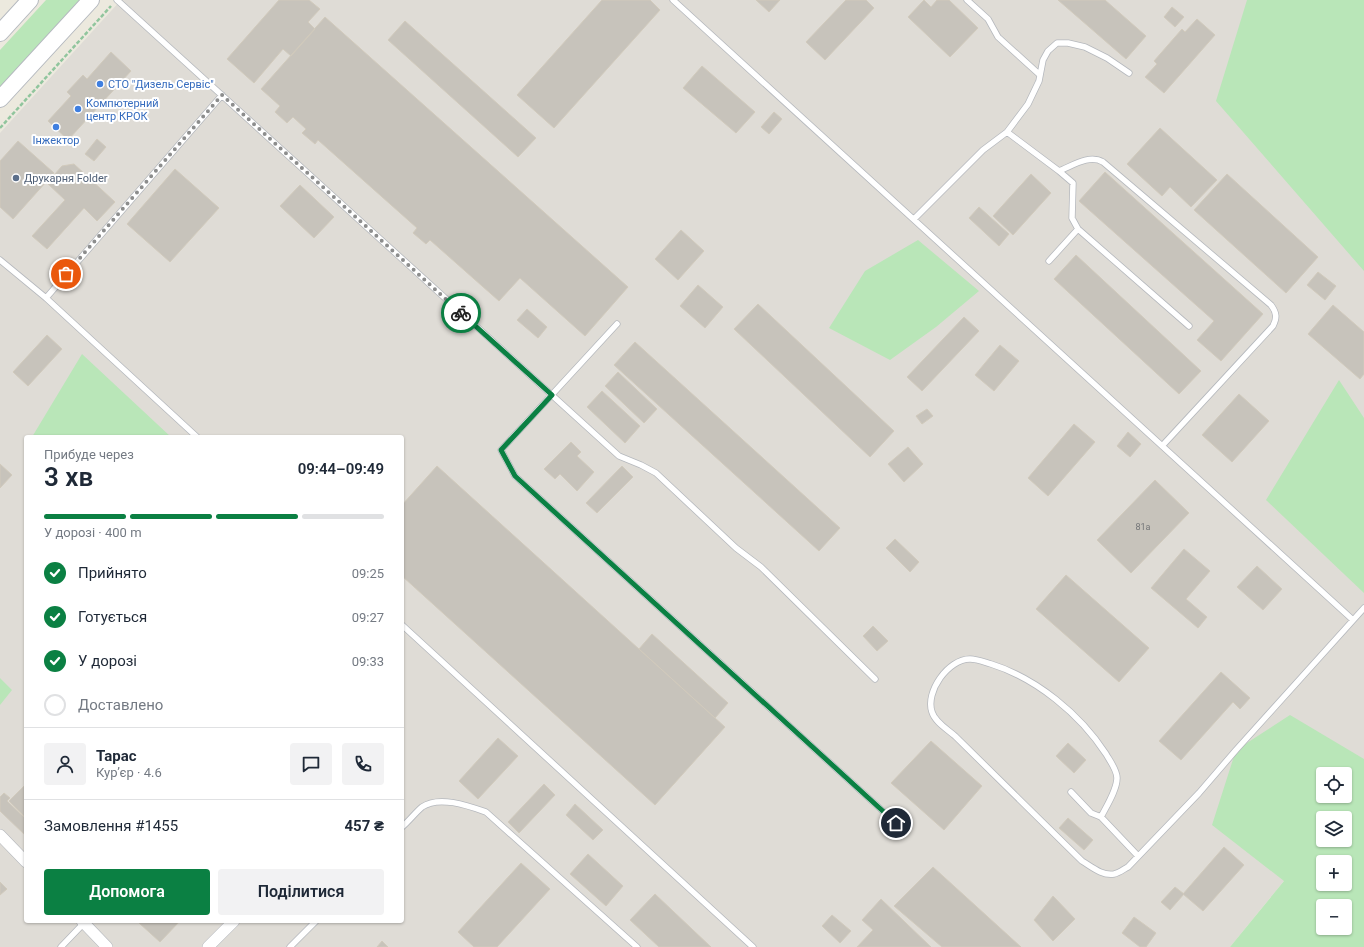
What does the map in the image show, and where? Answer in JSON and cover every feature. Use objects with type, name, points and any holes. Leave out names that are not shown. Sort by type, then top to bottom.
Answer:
[{"type":"street","points":[[0,33],[30,0]]},
{"type":"street","points":[[0,99],[91,0]]},
{"type":"street","points":[[0,835],[24,860]]},
{"type":"street","points":[[85,923],[107,947]]},
{"type":"street","points":[[208,947],[232,923]]},
{"type":"lane","points":[[117,0],[619,456],[641,465],[656,474],[736,548],[761,567],[875,679]]},
{"type":"lane","points":[[673,0],[1353,620]]},
{"type":"lane","points":[[967,0],[988,19],[998,37],[1040,75]]},
{"type":"lane","points":[[914,219],[983,150],[1007,132],[1028,104],[1039,82],[1043,60],[1048,51],[1057,43],[1068,43],[1085,47],[1107,58],[1129,73]]},
{"type":"lane","points":[[46,298],[222,95]]},
{"type":"lane","points":[[1007,132],[1073,183],[1072,218],[1078,229],[1189,326]]},
{"type":"lane","points":[[1059,171],[1088,160],[1098,160],[1103,162],[1272,305],[1276,311],[1276,319],[1273,326],[1162,446]]},
{"type":"lane","points":[[1049,261],[1078,229]]},
{"type":"lane","points":[[0,260],[46,298],[195,435]]},
{"type":"lane","points":[[616,324],[501,450],[515,476],[896,823]]},
{"type":"lane","points":[[1101,817],[1114,789],[1117,778],[1113,765],[1100,745],[1081,723],[1053,697],[1032,682],[1005,669],[978,660],[969,659],[955,663],[943,673],[936,686],[931,701],[932,712],[937,721],[955,736],[1082,861],[1096,871],[1106,874],[1115,874],[1128,867],[1200,793],[1236,750],[1364,608]]},
{"type":"lane","points":[[404,627],[753,947]]},
{"type":"lane","points":[[1071,792],[1091,813],[1101,817],[1138,856]]},
{"type":"lane","points":[[404,825],[423,806],[434,802],[453,802],[486,812],[637,947]]},
{"type":"lane","points":[[61,947],[83,923]]},
{"type":"lane","points":[[290,947],[314,923]]},
{"type":"path","points":[[0,128],[111,6]]},
{"type":"shaded area","points":[[121,0],[1364,0],[1364,842],[1352,827],[1352,811],[1316,811],[1316,842],[1230,947],[0,947],[0,133]]},
{"type":"green space","points":[[46,0],[83,0],[0,90],[0,50]]},
{"type":"green space","points":[[1247,0],[1364,0],[1364,271],[1216,101]]},
{"type":"green space","points":[[918,240],[979,291],[936,327],[890,360],[829,328],[865,271]]},
{"type":"green space","points":[[82,354],[169,435],[33,435]]},
{"type":"green space","points":[[1339,380],[1364,418],[1364,593],[1266,500]]},
{"type":"green space","points":[[0,678],[12,690],[0,705]]},
{"type":"green space","points":[[1290,715],[1364,759],[1364,947],[1230,947],[1284,881],[1212,825],[1236,750]]},
{"type":"building","points":[[279,0],[309,0],[320,9],[308,22],[315,29],[291,56],[283,49],[254,83],[227,59]]},
{"type":"building","points":[[602,0],[650,0],[660,10],[554,128],[517,95]]},
{"type":"building","points":[[756,0],[780,0],[769,12]]},
{"type":"building","points":[[846,0],[866,0],[874,8],[825,60],[806,42]]},
{"type":"building","points":[[924,0],[931,7],[937,0],[949,0],[978,28],[950,57],[908,17]]},
{"type":"building","points":[[1058,0],[1105,0],[1146,36],[1126,59]]},
{"type":"building","points":[[1172,7],[1184,17],[1175,27],[1164,17]]},
{"type":"building","points":[[325,17],[628,287],[585,336],[520,278],[499,301],[430,240],[426,244],[413,233],[417,228],[318,140],[315,144],[302,133],[306,129],[293,117],[287,123],[275,112],[280,106],[261,89]]},
{"type":"building","points":[[1197,19],[1215,35],[1164,93],[1145,77],[1157,64],[1154,61],[1182,29],[1185,32]]},
{"type":"building","points":[[405,21],[536,138],[518,157],[388,40]]},
{"type":"building","points":[[111,52],[131,71],[68,140],[48,121],[71,96],[67,92],[83,75],[87,79]]},
{"type":"building","points":[[702,66],[755,112],[736,133],[683,88]]},
{"type":"building","points":[[774,112],[782,119],[769,134],[761,127]]},
{"type":"building","points":[[1160,128],[1217,180],[1191,207],[1170,187],[1162,196],[1127,164]]},
{"type":"building","points":[[97,139],[106,147],[94,161],[85,154]]},
{"type":"building","points":[[18,141],[54,173],[13,219],[0,207],[0,161]]},
{"type":"building","points":[[74,164],[115,202],[97,221],[84,208],[47,249],[32,236],[65,200],[47,183],[62,166]]},
{"type":"building","points":[[175,169],[219,208],[170,262],[127,224]]},
{"type":"building","points":[[1105,172],[1263,314],[1221,361],[1197,340],[1214,321],[1079,201]]},
{"type":"building","points":[[1031,174],[1051,193],[1013,235],[993,216]]},
{"type":"building","points":[[1227,174],[1318,257],[1286,293],[1194,210]]},
{"type":"building","points":[[300,185],[334,217],[314,238],[280,206]]},
{"type":"building","points":[[979,207],[1009,234],[999,246],[969,218]]},
{"type":"building","points":[[681,230],[704,251],[678,280],[655,259]]},
{"type":"building","points":[[1076,255],[1201,371],[1179,394],[1054,279]]},
{"type":"building","points":[[1318,272],[1336,286],[1325,300],[1307,285]]},
{"type":"building","points":[[698,285],[723,307],[705,328],[680,306]]},
{"type":"building","points":[[758,304],[894,431],[870,457],[734,329]]},
{"type":"building","points":[[1333,305],[1364,332],[1364,374],[1360,379],[1308,334]]},
{"type":"building","points":[[527,309],[547,327],[538,338],[517,320]]},
{"type":"building","points":[[964,317],[979,331],[922,391],[907,377]]},
{"type":"building","points":[[47,335],[62,349],[28,386],[13,372]]},
{"type":"building","points":[[635,342],[840,528],[819,551],[614,365]]},
{"type":"building","points":[[1000,345],[1019,361],[994,391],[975,375]]},
{"type":"building","points":[[618,372],[657,409],[644,423],[605,386]]},
{"type":"building","points":[[602,391],[640,426],[625,443],[587,407]]},
{"type":"building","points":[[1239,394],[1269,421],[1232,462],[1202,435]]},
{"type":"building","points":[[927,409],[933,416],[922,424],[916,416]]},
{"type":"building","points":[[1074,424],[1095,442],[1048,496],[1028,478]]},
{"type":"building","points":[[1128,432],[1141,444],[1130,457],[1117,446]]},
{"type":"building","points":[[571,442],[581,452],[577,456],[594,472],[577,491],[560,474],[555,479],[544,469]]},
{"type":"building","points":[[908,447],[923,464],[904,482],[888,464]]},
{"type":"building","points":[[0,464],[12,475],[0,488]]},
{"type":"building","points":[[437,466],[725,727],[655,805],[404,578],[404,503]]},
{"type":"building","points":[[622,466],[633,477],[597,513],[586,503]]},
{"type":"building","points":[[1155,480],[1189,513],[1131,573],[1097,540]]},
{"type":"building","points":[[895,539],[919,562],[910,572],[886,548]]},
{"type":"building","points":[[1184,549],[1210,571],[1186,599],[1207,617],[1198,628],[1151,588]]},
{"type":"building","points":[[1257,566],[1282,589],[1263,610],[1237,587]]},
{"type":"building","points":[[1066,575],[1149,648],[1119,682],[1036,609]]},
{"type":"building","points":[[873,626],[888,641],[877,651],[863,636]]},
{"type":"building","points":[[652,634],[728,703],[715,718],[639,649]]},
{"type":"building","points":[[1221,672],[1250,698],[1240,709],[1233,702],[1181,760],[1159,741]]},
{"type":"building","points":[[498,738],[518,756],[478,799],[459,781]]},
{"type":"building","points":[[931,741],[982,786],[944,830],[891,783]]},
{"type":"building","points":[[1068,743],[1086,760],[1074,773],[1056,756]]},
{"type":"building","points":[[544,784],[555,795],[519,833],[508,822]]},
{"type":"building","points":[[24,786],[24,816],[9,801]]},
{"type":"building","points":[[4,793],[10,798],[7,801],[24,817],[24,834],[0,811],[0,797]]},
{"type":"building","points":[[575,804],[603,830],[593,840],[566,815]]},
{"type":"building","points":[[1068,818],[1093,840],[1084,850],[1059,828]]},
{"type":"building","points":[[1224,847],[1244,865],[1203,911],[1183,894]]},
{"type":"building","points":[[588,854],[623,886],[606,906],[570,874]]},
{"type":"building","points":[[521,863],[550,889],[497,947],[474,947],[458,932]]},
{"type":"building","points":[[933,867],[1021,947],[942,947],[894,906]]},
{"type":"building","points":[[0,882],[7,889],[0,895]]},
{"type":"building","points":[[1175,887],[1184,894],[1170,910],[1161,902]]},
{"type":"building","points":[[655,894],[711,947],[659,947],[630,920]]},
{"type":"building","points":[[1053,896],[1075,919],[1053,941],[1034,920]]},
{"type":"building","points":[[881,899],[931,947],[857,947],[873,930],[862,920]]},
{"type":"building","points":[[832,915],[851,931],[840,943],[822,926]]},
{"type":"building","points":[[1134,917],[1156,933],[1146,947],[1140,947],[1122,933]]},
{"type":"building","points":[[139,923],[178,923],[160,942]]},
{"type":"building","points":[[382,941],[388,947],[377,947]]},
{"type":"way so far","points":[[66,274],[222,95],[461,313]]},
{"type":"place","name":"СТО \"Дизель Сервіс\"","points":[[100,84]]},
{"type":"place","name":"Компютерний центр КРОК","points":[[78,109]]},
{"type":"place","name":"Інжектор","points":[[56,127]]},
{"type":"place","name":"Друкарня Folder","points":[[16,178]]},
{"type":"route","points":[[461,313],[552,395],[501,450],[515,476],[896,823]]}]
